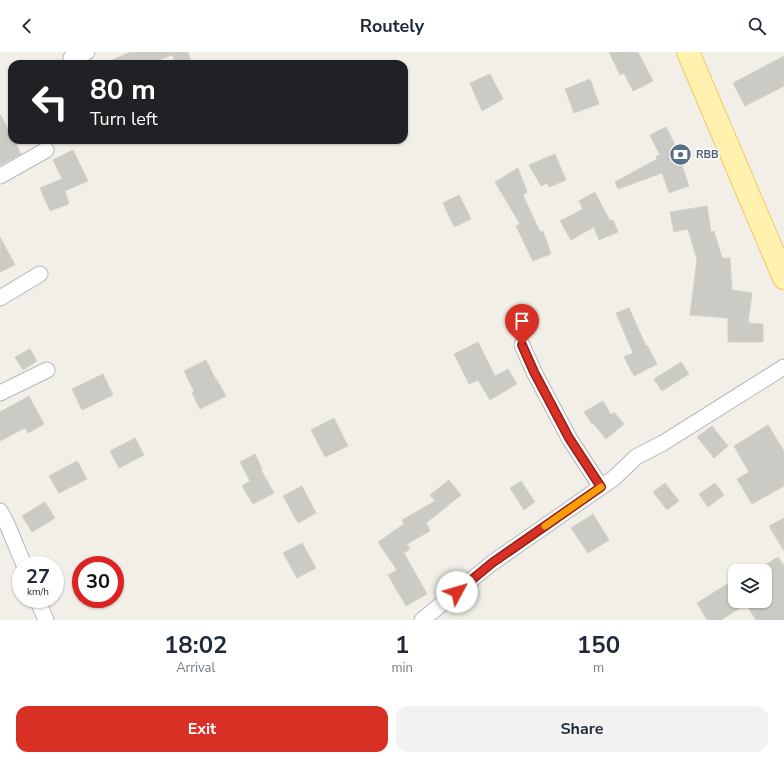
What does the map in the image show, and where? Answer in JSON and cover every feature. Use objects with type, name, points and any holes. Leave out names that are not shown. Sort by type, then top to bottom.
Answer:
[{"type":"main road","points":[[688,52],[784,278]]},
{"type":"street","points":[[71,58],[87,52]]},
{"type":"street","points":[[0,176],[46,150]]},
{"type":"street","points":[[0,298],[40,274]]},
{"type":"street","points":[[522,345],[534,372],[569,438],[601,487]]},
{"type":"street","points":[[422,620],[492,563],[614,478],[636,457],[663,443],[784,367]]},
{"type":"street","points":[[0,393],[47,370]]},
{"type":"street","points":[[0,510],[8,524],[20,556]]},
{"type":"street","points":[[41,608],[46,620]]},
{"type":"building","points":[[131,52],[188,52],[191,60],[174,60],[172,55],[159,60],[112,60]]},
{"type":"building","points":[[609,52],[638,52],[653,81],[633,91],[624,73],[620,75]]},
{"type":"building","points":[[784,56],[784,86],[745,106],[733,83]]},
{"type":"building","points":[[490,74],[503,99],[482,111],[470,83]]},
{"type":"building","points":[[590,79],[599,104],[574,113],[565,89]]},
{"type":"building","points":[[0,114],[8,129],[8,144],[16,144],[21,154],[0,165]]},
{"type":"building","points":[[666,127],[677,149],[679,148],[685,165],[682,166],[689,186],[669,193],[662,173],[618,189],[615,182],[657,159],[656,156],[660,155],[650,135]]},
{"type":"building","points":[[73,150],[88,181],[65,191],[69,204],[50,211],[40,188],[62,179],[53,160]]},
{"type":"building","points":[[555,154],[566,180],[549,187],[547,183],[541,186],[529,165]]},
{"type":"building","points":[[518,168],[527,192],[523,195],[540,232],[543,231],[551,254],[533,261],[516,226],[520,224],[495,182]]},
{"type":"building","points":[[595,192],[610,221],[613,220],[618,232],[599,240],[594,227],[571,240],[560,221],[583,209],[579,201]]},
{"type":"building","points":[[459,195],[471,219],[454,227],[443,203]]},
{"type":"building","points":[[707,206],[711,232],[714,231],[722,258],[730,258],[732,290],[752,293],[748,323],[763,324],[763,342],[728,342],[728,318],[690,315],[697,260],[688,229],[674,232],[670,212]]},
{"type":"building","points":[[0,237],[15,265],[0,272]]},
{"type":"building","points":[[629,308],[646,346],[647,345],[657,364],[634,376],[624,357],[633,353],[616,313]]},
{"type":"building","points":[[478,342],[495,376],[508,369],[517,384],[490,400],[478,380],[469,384],[454,354]]},
{"type":"building","points":[[30,349],[37,361],[23,370],[15,357]]},
{"type":"building","points":[[206,360],[226,396],[200,409],[192,393],[194,391],[184,371]]},
{"type":"building","points":[[681,362],[689,374],[662,391],[654,379]]},
{"type":"building","points":[[103,374],[113,395],[82,410],[72,389]]},
{"type":"building","points":[[29,396],[44,424],[28,433],[25,428],[0,441],[0,412]]},
{"type":"building","points":[[603,401],[611,415],[614,412],[624,424],[606,439],[593,423],[592,424],[584,412]]},
{"type":"building","points":[[334,418],[348,446],[325,457],[311,430]]},
{"type":"building","points":[[768,425],[784,451],[784,486],[752,504],[737,479],[749,472],[734,446]]},
{"type":"building","points":[[712,426],[728,446],[714,458],[697,437]]},
{"type":"building","points":[[135,438],[144,455],[119,468],[110,451]]},
{"type":"building","points":[[255,454],[262,469],[261,470],[274,493],[253,504],[242,486],[250,481],[240,462]]},
{"type":"building","points":[[77,461],[87,479],[59,493],[49,476]]},
{"type":"building","points":[[449,480],[461,495],[426,523],[430,531],[407,544],[410,549],[404,553],[427,594],[406,606],[388,575],[397,570],[378,542],[404,524],[402,520],[435,501],[430,495]]},
{"type":"building","points":[[521,481],[535,502],[524,510],[510,488]]},
{"type":"building","points":[[665,483],[679,501],[667,510],[653,492]]},
{"type":"building","points":[[715,483],[724,495],[708,507],[699,494]]},
{"type":"building","points":[[302,486],[316,513],[298,523],[283,496]]},
{"type":"building","points":[[45,502],[55,518],[32,532],[22,516]]},
{"type":"building","points":[[593,514],[609,540],[588,553],[571,528]]},
{"type":"building","points":[[784,518],[784,551],[769,526]]},
{"type":"building","points":[[302,543],[316,568],[297,578],[283,553]]},
{"type":"building","points":[[778,557],[784,566],[784,620],[756,620],[748,608],[772,608],[772,564],[767,564]]},
{"type":"building","points":[[728,583],[728,608],[740,608],[721,620],[707,620],[697,603]]},
{"type":"slow traffic","points":[[545,526],[601,487]]},
{"type":"place","name":"RBB","points":[[681,154]]},
{"type":"route","points":[[457,592],[492,563],[601,487],[569,438],[534,372],[522,345]]}]
